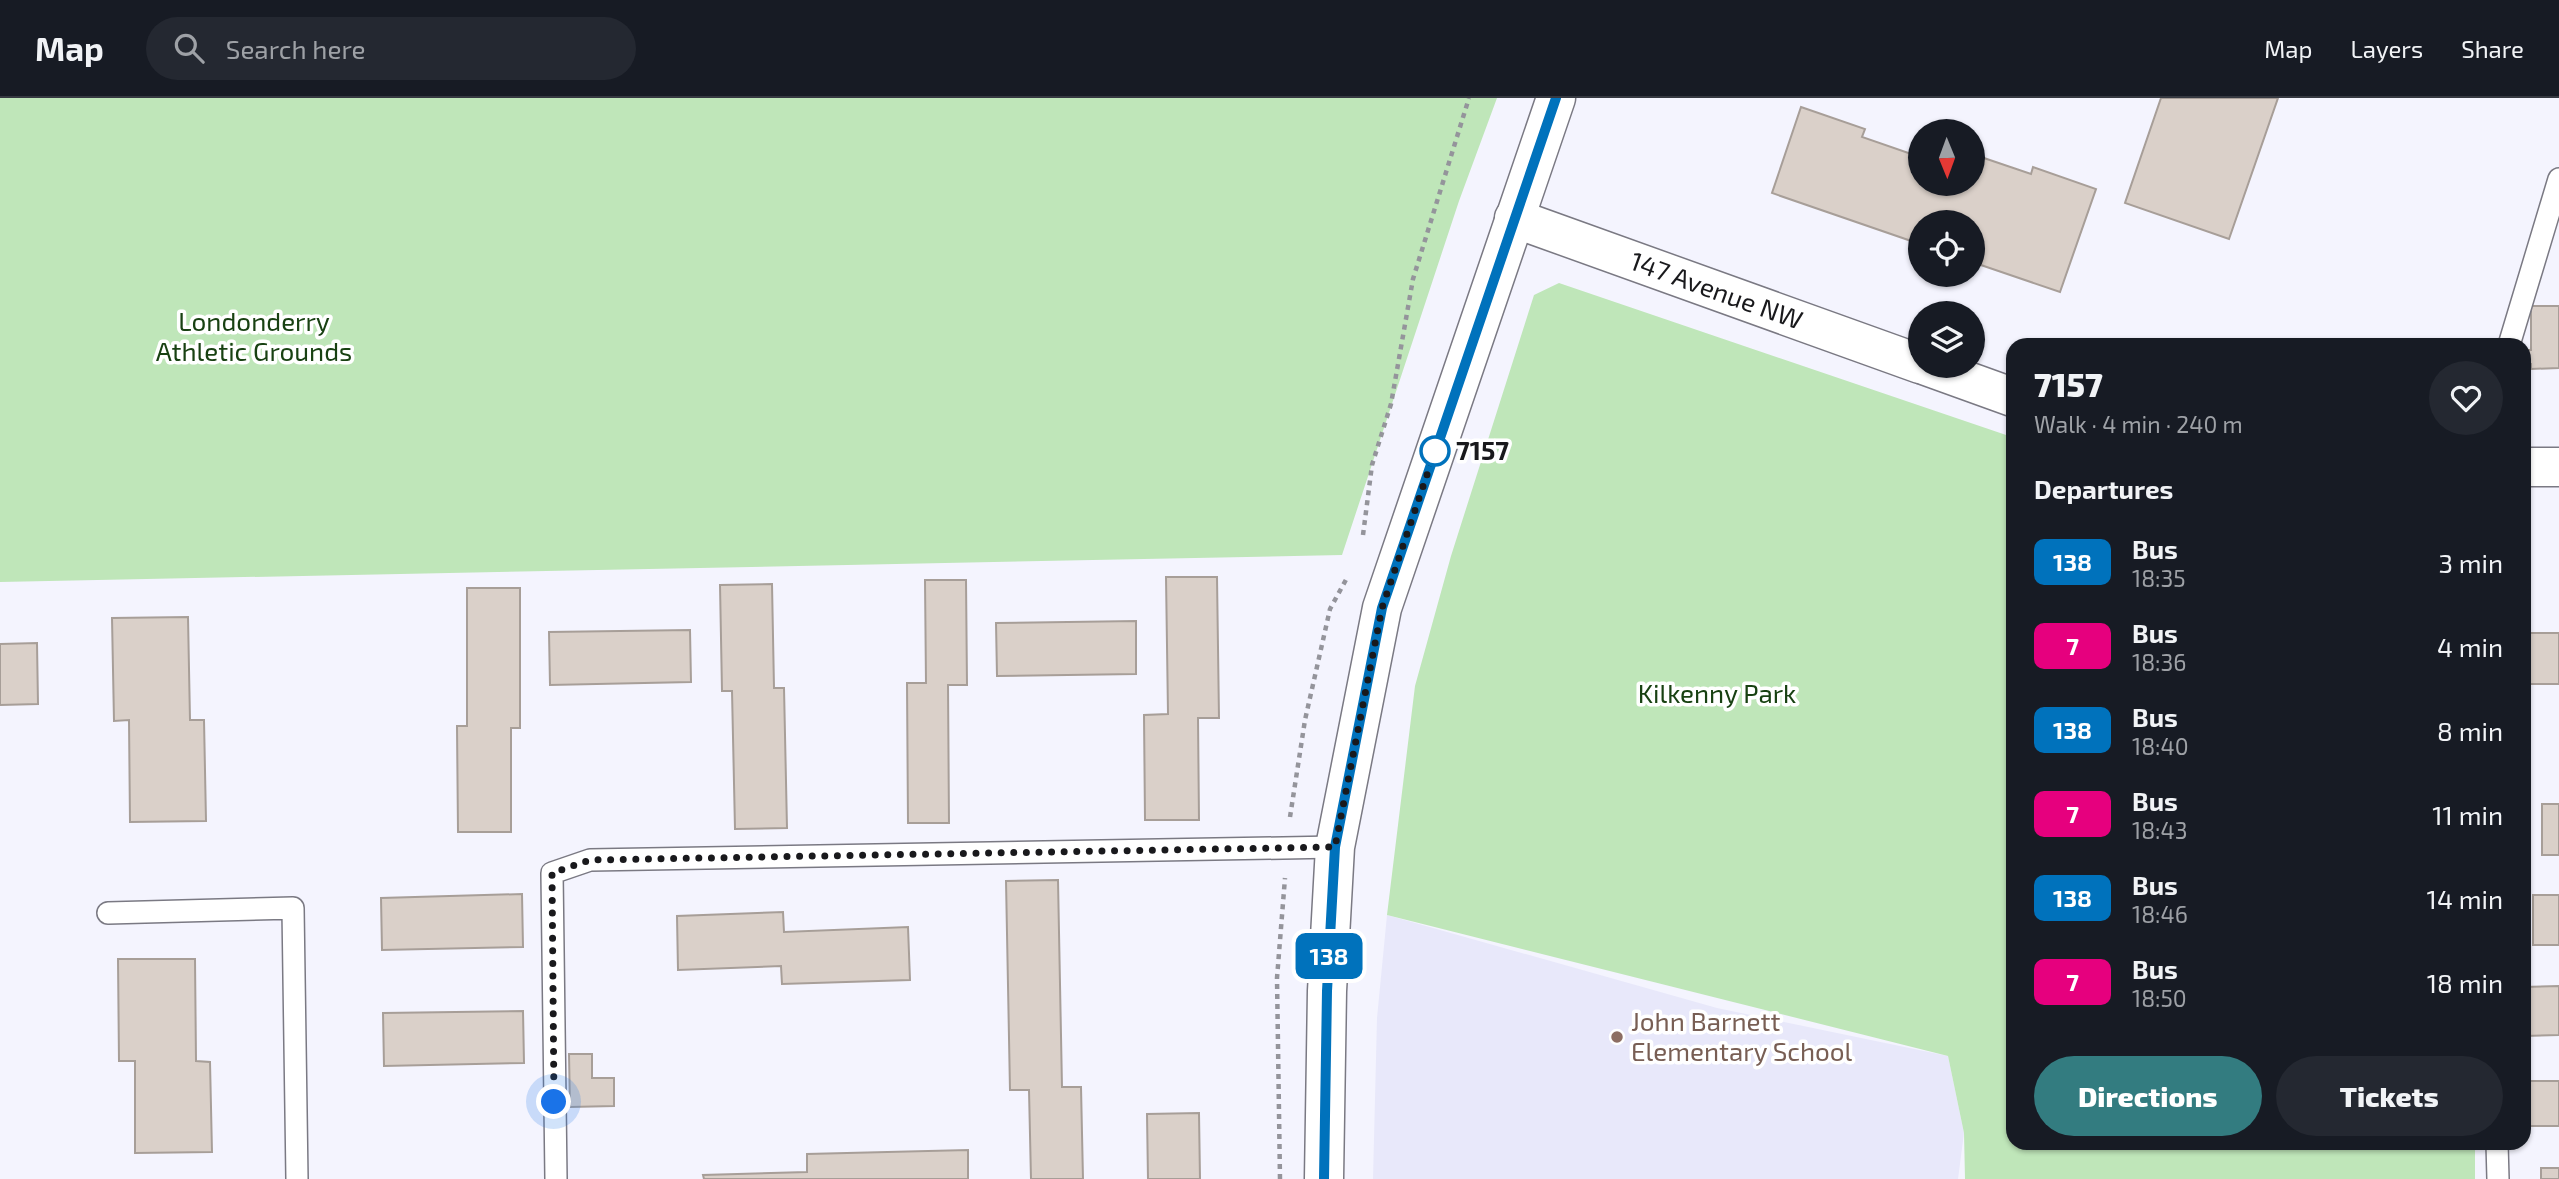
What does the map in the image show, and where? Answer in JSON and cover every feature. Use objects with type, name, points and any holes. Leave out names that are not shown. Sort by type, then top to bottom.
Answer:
[{"type":"street","points":[[1324,1179],[1327,991],[1335,847],[1382,608],[1556,98]]},
{"type":"street","name":"147 Avenue NW","points":[[1514,218],[1908,360]]},
{"type":"street","points":[[1959,378],[2006,395]]},
{"type":"street","points":[[2531,467],[2559,467]]},
{"type":"lane","points":[[2511,338],[2559,179]]},
{"type":"lane","points":[[556,1179],[552,873],[590,860],[1335,847]]},
{"type":"lane","points":[[108,913],[293,908],[298,1179]]},
{"type":"lane","points":[[2497,1150],[2498,1179]]},
{"type":"shaded area","name":"John Barnett Elementary School","points":[[1387,915],[1717,1008],[1948,1056],[1964,1133],[1958,1179],[1373,1179],[1377,1018]]},
{"type":"green space","name":"Londonderry Athletic Grounds","points":[[0,98],[1497,98],[1459,201],[1342,555],[0,582]]},
{"type":"green space","name":"Kilkenny Park","points":[[1559,283],[2006,435],[2006,1150],[2475,1150],[2475,1179],[1965,1179],[1964,1133],[1948,1056],[1387,915],[1415,686],[1451,556],[1534,295]]},
{"type":"building","points":[[2161,98],[2278,98],[2229,239],[2125,203]]},
{"type":"building","points":[[1801,107],[1865,129],[1862,137],[1908,153],[1908,196],[1985,196],[1985,158],[2031,174],[2033,167],[2096,189],[2060,292],[1985,266],[1985,210],[1908,210],[1908,240],[1772,193]]},
{"type":"building","points":[[2531,306],[2559,306],[2559,368],[2531,369]]},
{"type":"building","points":[[1166,577],[1217,577],[1219,718],[1198,718],[1199,820],[1145,820],[1144,715],[1168,714]]},
{"type":"building","points":[[925,580],[966,580],[967,685],[948,685],[949,823],[908,823],[907,683],[926,683]]},
{"type":"building","points":[[772,584],[774,688],[784,688],[787,828],[735,829],[732,691],[722,691],[720,585]]},
{"type":"building","points":[[467,588],[520,588],[520,728],[511,728],[511,832],[458,832],[457,726],[467,726]]},
{"type":"building","points":[[188,617],[190,720],[204,720],[206,821],[130,822],[129,720],[114,721],[112,618]]},
{"type":"building","points":[[1136,621],[1136,674],[997,676],[996,623]]},
{"type":"building","points":[[690,630],[691,682],[550,685],[549,632]]},
{"type":"building","points":[[2531,633],[2559,633],[2559,684],[2531,684]]},
{"type":"building","points":[[37,643],[38,704],[0,705],[0,644]]},
{"type":"building","points":[[2542,804],[2559,804],[2559,855],[2542,855]]},
{"type":"building","points":[[1058,880],[1062,1087],[1081,1087],[1083,1179],[1031,1179],[1029,1090],[1010,1090],[1006,881]]},
{"type":"building","points":[[522,894],[523,947],[382,950],[381,898]]},
{"type":"building","points":[[2533,895],[2559,895],[2559,945],[2533,945]]},
{"type":"building","points":[[783,912],[784,932],[908,927],[910,980],[782,984],[781,966],[678,970],[677,916]]},
{"type":"building","points":[[118,959],[195,959],[196,1061],[210,1062],[212,1152],[135,1153],[135,1061],[119,1061]]},
{"type":"building","points":[[2559,986],[2559,1035],[2531,1036],[2531,987]]},
{"type":"building","points":[[523,1011],[524,1063],[384,1066],[383,1013]]},
{"type":"building","points":[[569,1054],[592,1054],[592,1078],[614,1078],[614,1106],[570,1107]]},
{"type":"building","points":[[2531,1081],[2559,1081],[2559,1126],[2531,1126]]},
{"type":"building","points":[[1199,1113],[1200,1179],[1148,1179],[1147,1114]]},
{"type":"building","points":[[968,1150],[968,1179],[704,1179],[703,1175],[807,1172],[807,1154]]},
{"type":"building","points":[[2541,1168],[2559,1168],[2559,1179],[2541,1179]]},
{"type":"bus line","name":"138","points":[[1324,1179],[1327,991],[1335,847],[1382,608],[1556,98]]},
{"type":"place","name":"7157","points":[[1435,451]]},
{"type":"place","name":"John Barnett Elementary School","points":[[1617,1037]]},
{"type":"route","points":[[554,1102],[552,873],[590,860],[1335,847],[1382,608],[1435,451]]}]
